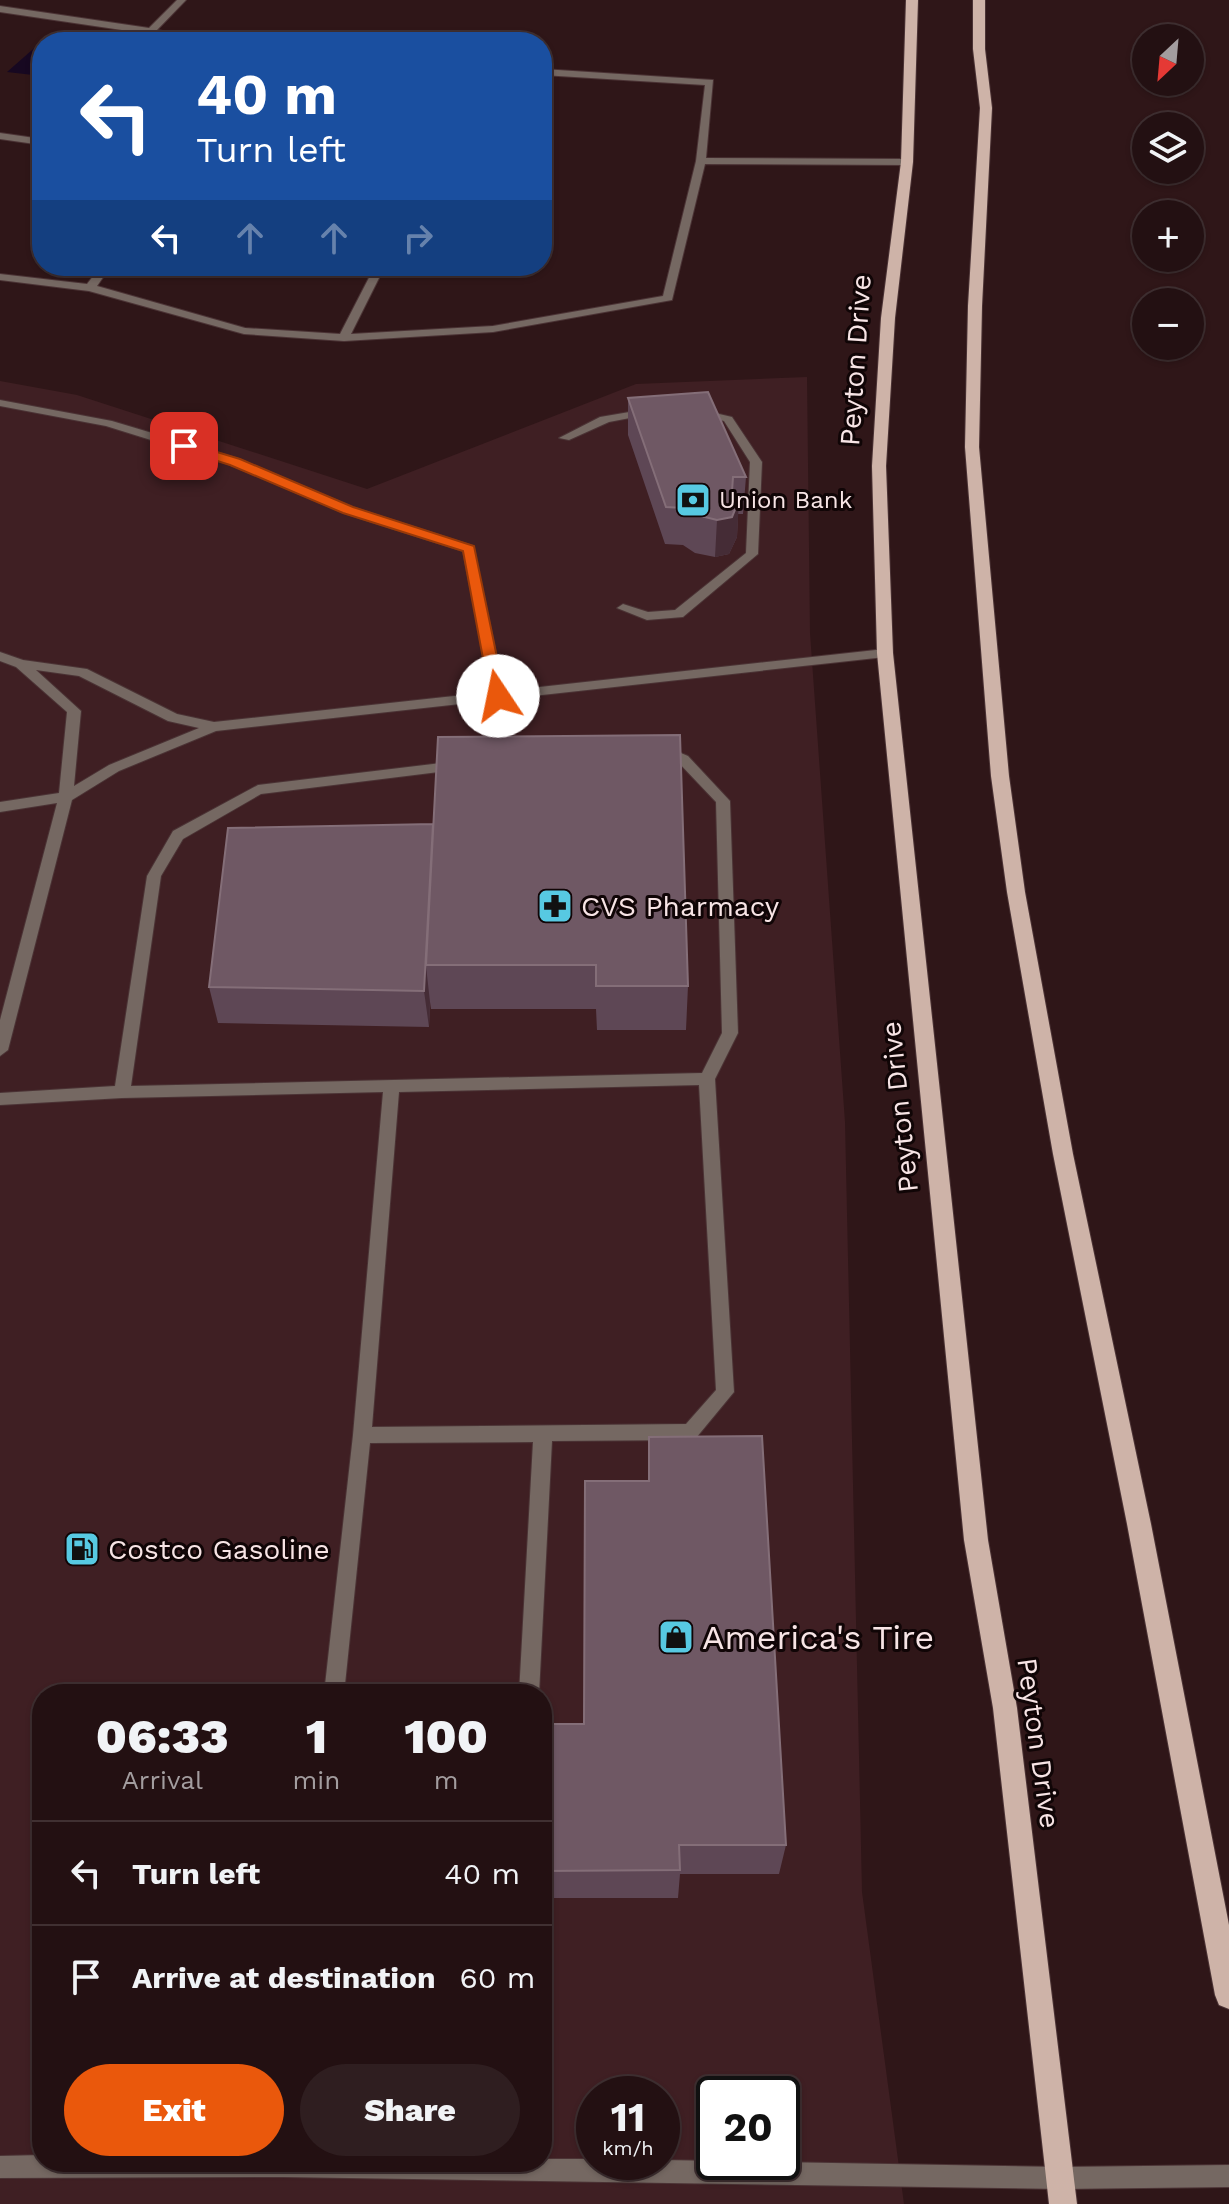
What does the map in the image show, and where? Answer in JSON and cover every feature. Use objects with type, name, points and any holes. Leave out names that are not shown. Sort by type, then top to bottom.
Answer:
[{"type":"main road","name":"Peyton Drive","points":[[912,0],[907,162],[888,318],[879,466],[885,653],[976,1540],[1005,1708],[1062,2191]]},
{"type":"main road","points":[[979,0],[979,49],[986,108],[975,306],[972,447],[1000,776],[1016,892],[1063,1154],[1139,1524],[1229,1995]]},
{"type":"street","points":[[152,30],[182,0]]},
{"type":"street","points":[[0,9],[164,32]]},
{"type":"street","points":[[0,277],[90,288],[244,331],[344,338],[493,329],[668,298],[701,161],[710,82],[552,73]]},
{"type":"street","points":[[0,136],[32,141]]},
{"type":"street","points":[[701,161],[907,162]]},
{"type":"street","points":[[90,288],[99,276]]},
{"type":"street","points":[[344,338],[375,276]]},
{"type":"street","points":[[0,403],[108,423],[235,462],[348,510],[469,549],[498,696]]},
{"type":"street","points":[[623,608],[647,616],[678,614],[752,554],[756,462],[728,419],[685,409]]},
{"type":"street","points":[[565,438],[591,422],[626,413],[655,411]]},
{"type":"street","points":[[0,807],[66,797],[114,768],[214,727],[885,653]]},
{"type":"street","points":[[0,656],[21,664],[82,672],[173,718],[214,727]]},
{"type":"street","points":[[0,1050],[66,797],[74,711],[21,664]]},
{"type":"street","points":[[362,1435],[690,1432],[725,1392],[707,1079],[730,1033],[723,801],[683,759],[645,743]]},
{"type":"street","points":[[122,1092],[154,876],[178,835],[258,790],[475,764]]},
{"type":"street","points":[[0,1099],[122,1092],[707,1079]]},
{"type":"street","points":[[335,1684],[362,1435],[392,1086]]},
{"type":"street","points":[[530,1684],[543,1433]]},
{"type":"street","points":[[0,2167],[32,2167]]},
{"type":"street","points":[[514,2172],[1062,2191],[1229,2176]]},
{"type":"shaded area","points":[[32,50],[32,75],[7,72]]},
{"type":"shaded area","points":[[807,377],[810,633],[845,1122],[862,1892],[904,2204],[0,2204],[0,381],[77,395],[367,489],[636,384]]},
{"type":"building","points":[[708,392],[746,477],[733,477],[732,491],[739,500],[732,517],[717,520],[684,508],[666,507],[628,398]]},
{"type":"building","name":"CVS Pharmacy","points":[[680,735],[688,986],[596,986],[596,965],[426,965],[438,737]]},
{"type":"building","points":[[433,824],[424,991],[209,987],[228,828]]},
{"type":"building","name":"America's Tire","points":[[762,1436],[786,1845],[679,1845],[680,1870],[552,1871],[552,1724],[584,1724],[585,1481],[649,1481],[649,1437]]},
{"type":"place","name":"Union Bank","points":[[693,500]]},
{"type":"place","name":"CVS Pharmacy","points":[[555,906]]},
{"type":"place","name":"Costco Gasoline","points":[[82,1549]]},
{"type":"place","name":"America's Tire","points":[[676,1637]]},
{"type":"route","points":[[184,446],[235,462],[348,510],[469,549],[498,696]]}]
